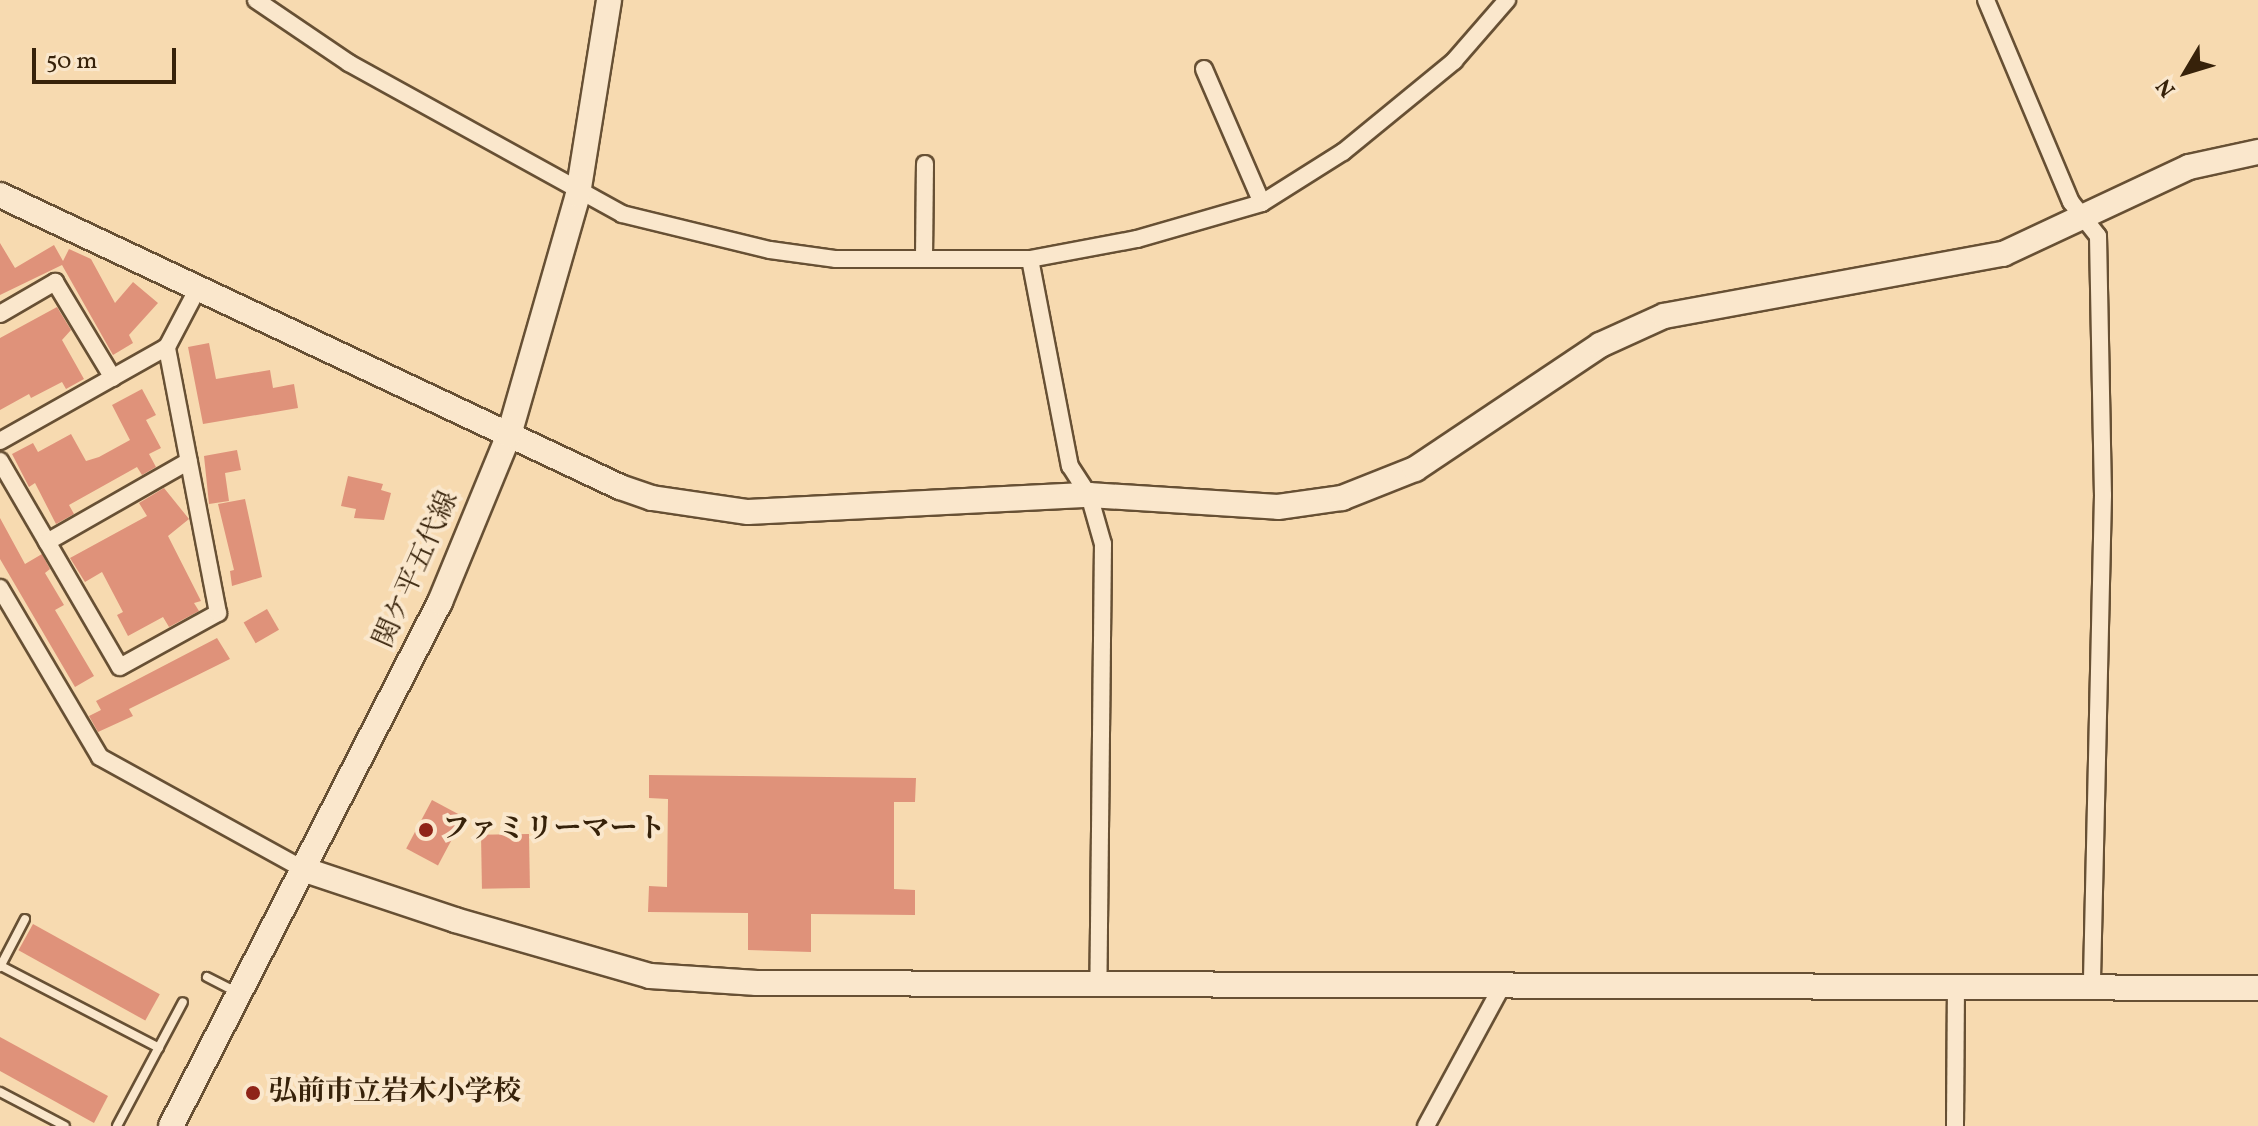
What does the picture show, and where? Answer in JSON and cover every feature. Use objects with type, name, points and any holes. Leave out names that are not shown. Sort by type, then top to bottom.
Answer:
[{"type":"street","points":[[256,0],[349,63],[578,194],[661,225],[770,250],[836,259],[1030,259],[1137,239],[1262,203],[1343,152],[1454,61],[1507,0]]},
{"type":"street","name":"関ケ平五代線","points":[[171,1126],[440,602],[509,435],[578,194],[609,0]]},
{"type":"street","points":[[1986,0],[2071,202],[2098,236],[2103,495],[2092,986]]},
{"type":"street","points":[[1204,69],[1262,203]]},
{"type":"street","points":[[0,195],[620,487],[677,503],[748,512],[1089,495],[1278,507],[1342,498],[1415,469],[1586,353],[1664,316],[2003,254],[2189,167],[2258,152]]},
{"type":"street","points":[[924,258],[925,164]]},
{"type":"street","points":[[1030,259],[1070,466],[1089,495],[1103,544],[1098,987]]},
{"type":"street","points":[[0,314],[55,282],[113,378]]},
{"type":"street","points":[[0,441],[167,347],[198,288]]},
{"type":"street","points":[[0,461],[120,667],[218,613],[167,347]]},
{"type":"street","points":[[47,542],[189,461]]},
{"type":"street","points":[[0,588],[100,757],[305,870],[441,916],[650,976],[789,984],[1098,987],[1503,984],[1956,989],[2092,986],[2258,988]]},
{"type":"street","points":[[1426,1126],[1503,984]]},
{"type":"street","points":[[1955,1126],[1956,989]]},
{"type":"lane","points":[[25,919],[0,966],[159,1048]]},
{"type":"lane","points":[[207,977],[240,993]]},
{"type":"lane","points":[[117,1126],[183,1002]]},
{"type":"lane","points":[[0,1092],[65,1126]]},
{"type":"building","points":[[0,243],[15,268],[54,245],[63,261],[69,249],[91,259],[115,303],[133,282],[158,303],[129,335],[133,343],[113,355],[62,265],[0,295]]},
{"type":"building","points":[[57,307],[71,330],[62,340],[84,379],[66,389],[62,382],[31,398],[29,394],[0,410],[0,338]]},
{"type":"building","points":[[209,343],[216,379],[270,370],[273,388],[294,384],[298,408],[203,424],[188,347]]},
{"type":"building","points":[[142,389],[156,415],[146,420],[161,448],[149,454],[156,467],[142,475],[137,467],[69,505],[74,514],[56,524],[35,483],[29,487],[12,454],[33,443],[38,452],[71,434],[86,461],[99,457],[130,440],[112,405]]},
{"type":"building","points":[[237,450],[241,470],[225,473],[229,501],[209,504],[204,456]]},
{"type":"building","points":[[348,476],[383,484],[381,490],[391,493],[384,520],[354,518],[356,509],[341,506]]},
{"type":"building","points":[[164,488],[189,519],[168,536],[201,601],[194,603],[199,611],[169,627],[163,617],[128,636],[117,615],[123,612],[102,572],[85,582],[70,558],[147,516],[139,503]]},
{"type":"building","points":[[245,499],[262,577],[232,586],[230,571],[234,570],[218,504]]},
{"type":"building","points":[[0,518],[25,564],[42,554],[50,569],[45,573],[64,605],[55,610],[94,676],[75,687],[0,559]]},
{"type":"building","points":[[267,609],[279,630],[256,643],[244,622]]},
{"type":"building","points":[[217,638],[230,659],[129,709],[133,716],[98,732],[89,716],[101,710],[96,701]]},
{"type":"building","points":[[649,775],[916,778],[915,802],[894,802],[894,889],[915,890],[915,915],[811,914],[811,952],[748,950],[748,913],[648,912],[649,886],[667,887],[668,799],[649,798]]},
{"type":"building","points":[[432,800],[464,817],[438,865],[406,849]]},
{"type":"building","points":[[529,834],[530,888],[482,889],[481,835]]},
{"type":"building","points":[[33,924],[160,994],[145,1021],[18,950]]},
{"type":"building","points":[[0,1037],[108,1096],[94,1123],[0,1071]]},
{"type":"place","name":"ファミリーマート","points":[[426,830]]},
{"type":"place","name":"弘前市立岩木小学校","points":[[253,1093]]}]
